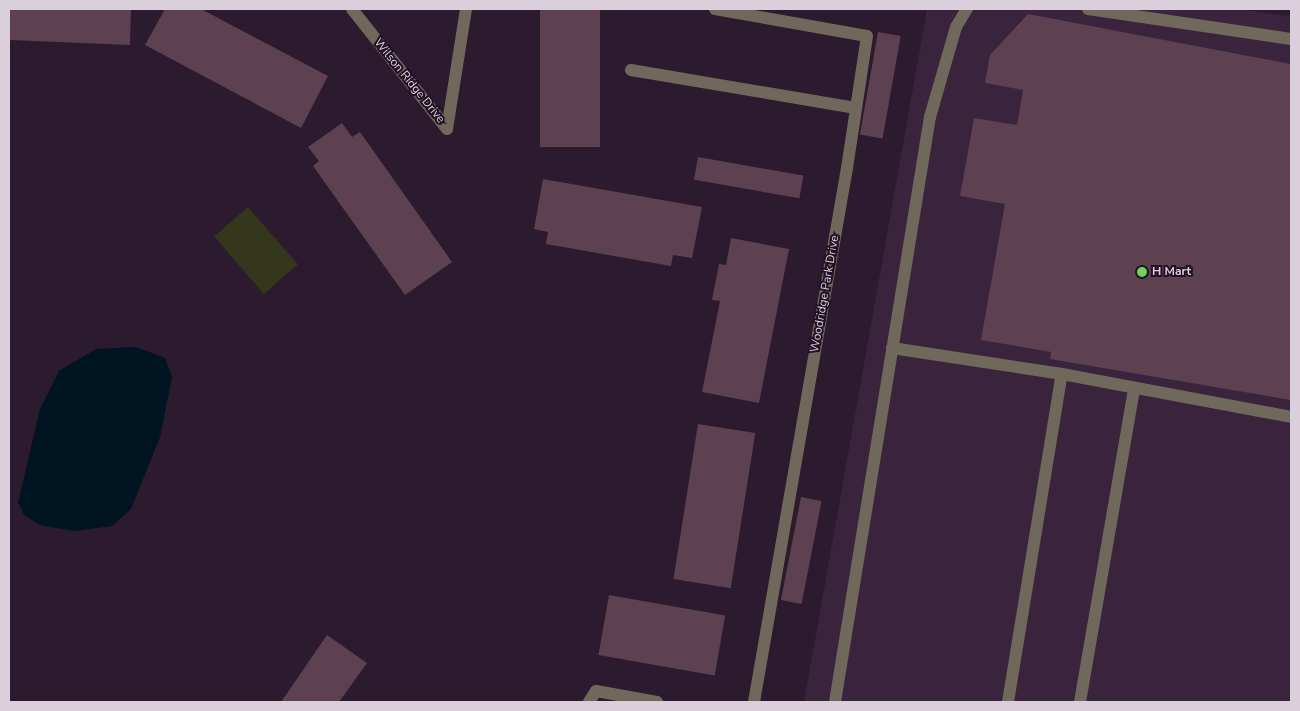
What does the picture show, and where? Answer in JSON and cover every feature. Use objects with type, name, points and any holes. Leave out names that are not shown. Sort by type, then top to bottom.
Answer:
[{"type":"street","name":"Wilson Ridge Drive","points":[[352,9],[448,129],[466,9]]},
{"type":"street","name":"Woodridge Park Drive","points":[[715,9],[867,36],[846,178],[754,702]]},
{"type":"street","points":[[836,702],[930,117],[956,27],[967,9]]},
{"type":"street","points":[[1088,9],[1291,39]]},
{"type":"street","points":[[631,70],[856,108]]},
{"type":"street","points":[[892,348],[1062,374],[1291,416]]},
{"type":"street","points":[[1008,702],[1062,374]]},
{"type":"street","points":[[1080,702],[1134,388]]},
{"type":"street","points":[[589,702],[596,691],[657,702]]},
{"type":"shaded area","points":[[927,9],[1239,9],[1291,17],[1291,702],[804,702]]},
{"type":"green space","points":[[248,207],[298,264],[264,294],[214,237]]},
{"type":"water","points":[[136,347],[165,358],[172,377],[160,437],[131,509],[112,526],[74,531],[40,525],[24,515],[18,503],[40,409],[59,371],[96,349]]},
{"type":"building","points":[[9,9],[131,9],[130,45],[9,40]]},
{"type":"building","points":[[165,9],[201,9],[328,76],[301,128],[145,45]]},
{"type":"building","points":[[540,9],[600,9],[600,147],[540,147]]},
{"type":"building","name":"H Mart","points":[[1028,14],[1291,64],[1291,400],[1050,359],[1051,352],[981,340],[1005,204],[960,196],[974,118],[1017,125],[1023,90],[985,83],[990,55]]},
{"type":"building","points":[[878,32],[901,36],[883,138],[860,134]]},
{"type":"building","points":[[342,123],[352,137],[360,132],[452,262],[405,295],[313,166],[319,161],[308,147]]},
{"type":"building","points":[[698,157],[803,176],[799,198],[694,180]]},
{"type":"building","points":[[543,179],[702,207],[692,258],[673,255],[671,266],[546,244],[548,232],[534,229]]},
{"type":"building","points":[[731,238],[789,249],[759,403],[702,392],[720,301],[712,300],[719,264],[726,265]]},
{"type":"building","points":[[698,424],[755,433],[731,588],[673,579]]},
{"type":"building","points":[[801,497],[822,501],[802,604],[781,600]]},
{"type":"building","points":[[609,595],[725,615],[715,676],[598,655]]},
{"type":"building","points":[[327,635],[367,663],[339,702],[281,702]]},
{"type":"place","name":"H Mart","points":[[1142,272]]}]
